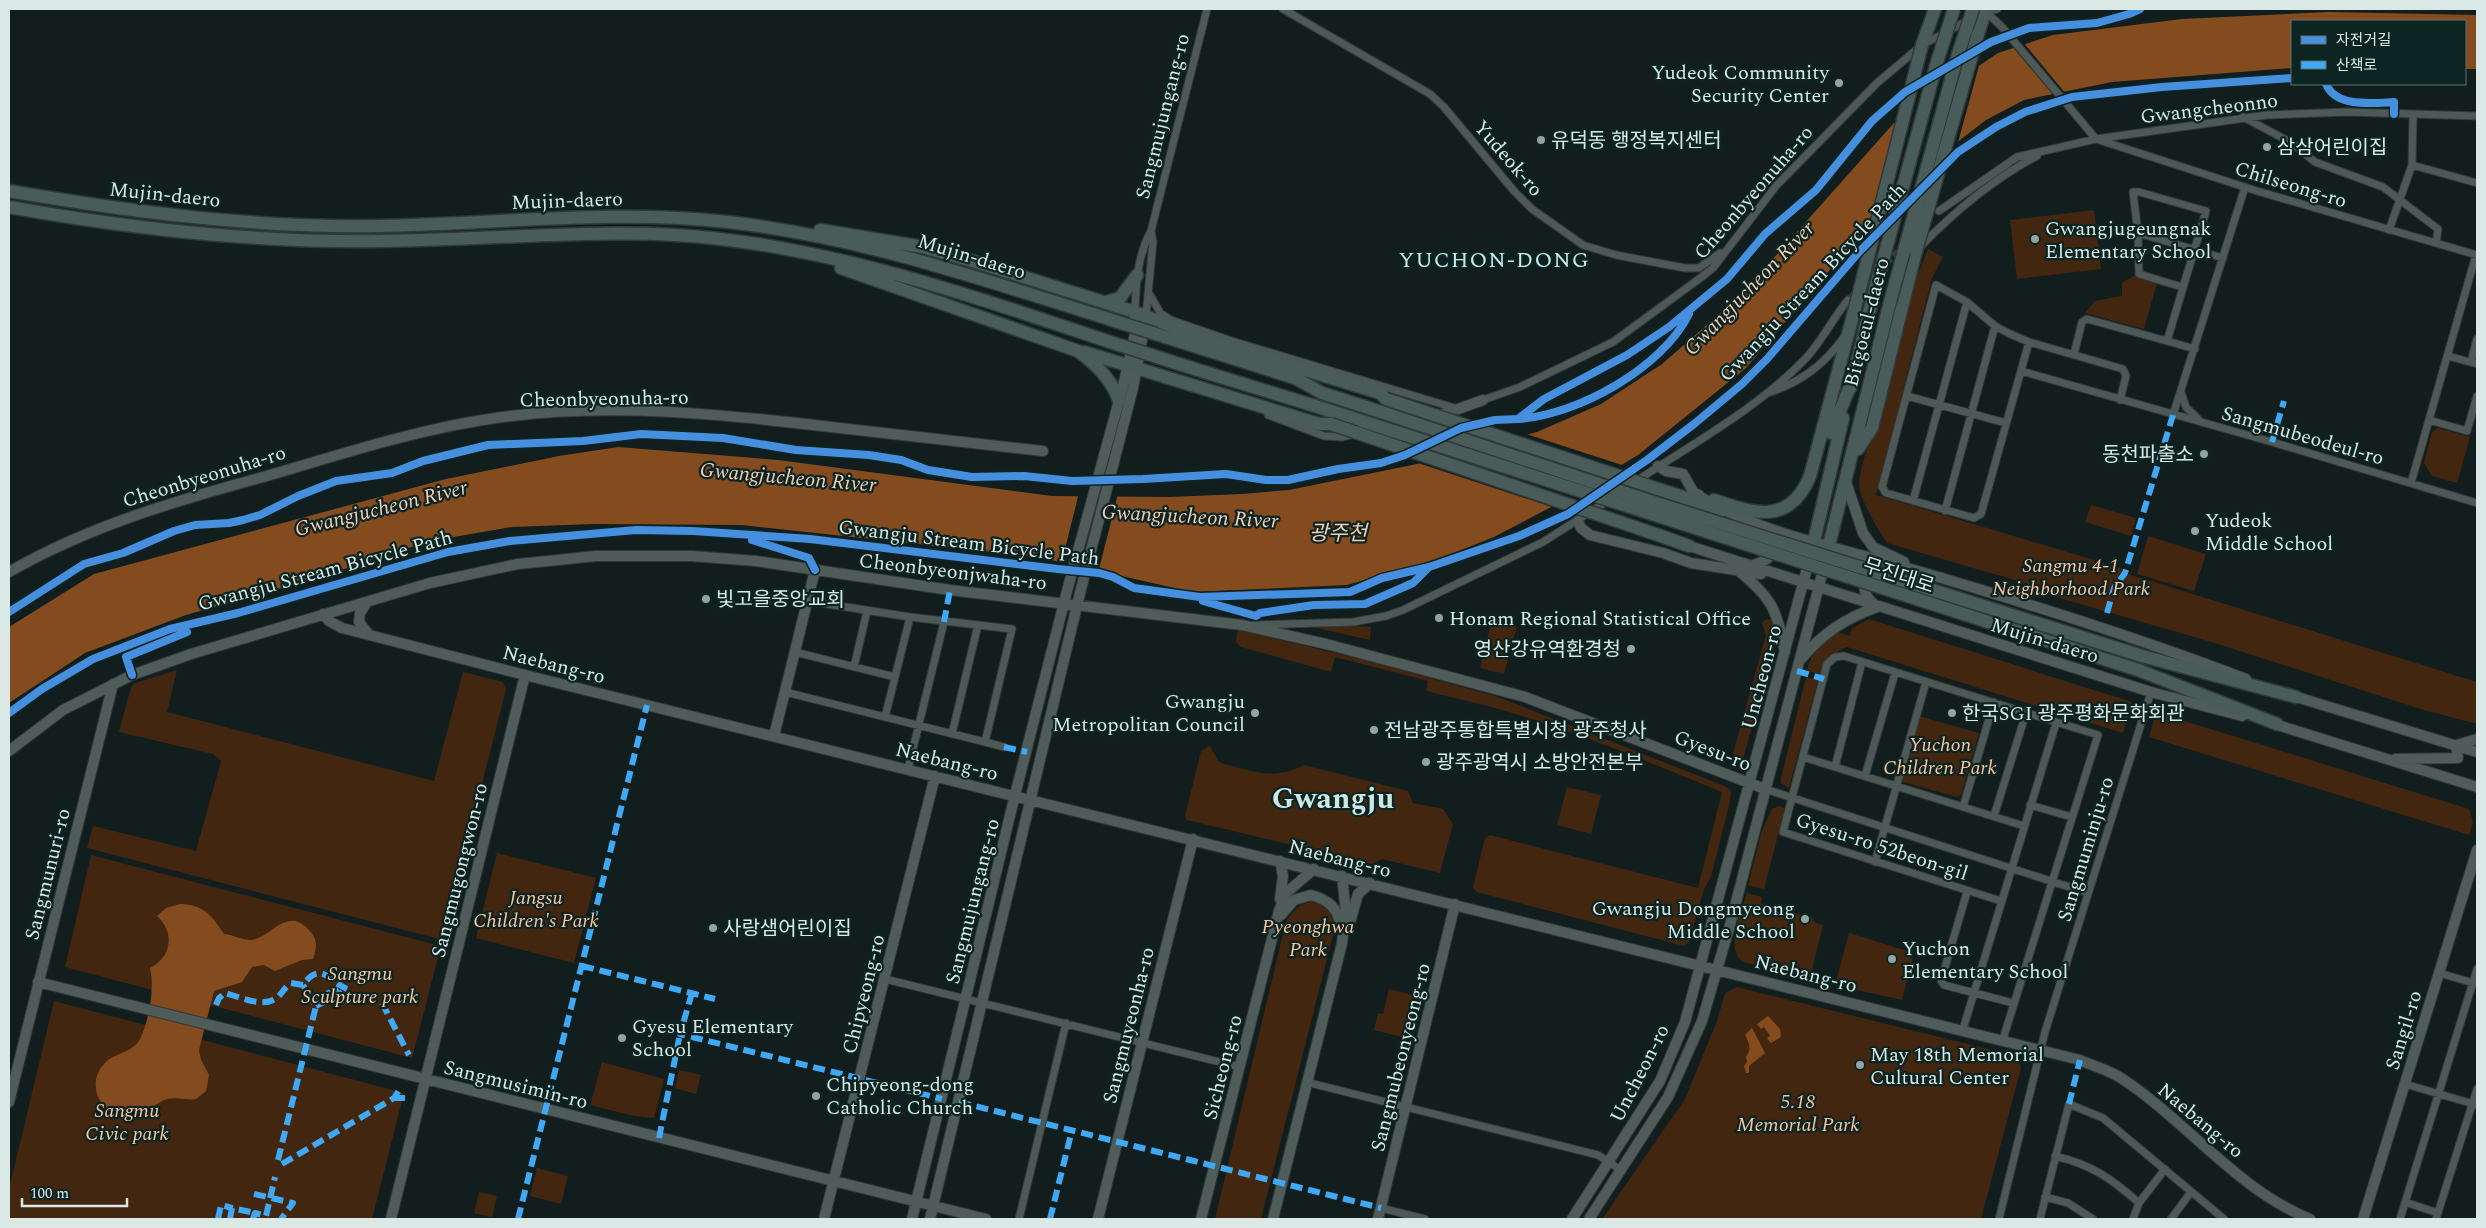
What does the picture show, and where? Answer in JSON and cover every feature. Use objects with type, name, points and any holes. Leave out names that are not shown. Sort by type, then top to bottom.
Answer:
[{"type":"highway","points":[[1295,378],[1386,399],[1655,488],[1744,510],[1765,513],[1782,510],[1792,503],[1806,486],[1827,416],[1848,330],[1852,304],[1922,45],[1935,9]]},
{"type":"highway","name":"Bitgoeul-daero","points":[[1814,541],[1873,297],[1937,62],[1954,9]]},
{"type":"highway","points":[[1853,458],[1872,428],[1916,251],[1985,9]]},
{"type":"highway","name":"Bitgoeul-daero","points":[[1829,546],[1853,458],[1890,302],[1929,159],[1985,9]]},
{"type":"highway","name":"Mujin-daero","points":[[9,190],[97,206],[185,217],[268,223],[378,226],[620,216],[686,218],[774,228],[908,256],[1295,378]]},
{"type":"highway","name":"Mujin-daero","points":[[9,207],[141,228],[304,241],[384,242],[585,234],[676,236],[760,244],[817,255],[927,284],[1250,388]]},
{"type":"highway","points":[[774,228],[807,228],[923,247],[1106,302],[1207,340],[1380,393],[1386,399]]},
{"type":"highway","points":[[817,255],[842,268],[1132,370],[1319,424],[1331,424]]},
{"type":"highway","points":[[1106,302],[1120,298],[1137,275]]},
{"type":"highway","points":[[1078,351],[1094,363],[1108,380],[1119,401]]},
{"type":"highway","name":"무진대로","points":[[1295,378],[1322,393],[1653,502],[2142,656]]},
{"type":"highway","points":[[1717,504],[1764,518],[1783,514],[1801,502],[1815,479],[1838,412],[1853,379]]},
{"type":"highway","points":[[1250,388],[1279,403],[1331,424],[1689,546]]},
{"type":"highway","name":"무진대로","points":[[1250,388],[1270,391],[2138,670]]},
{"type":"highway","name":"Mujin-daero","points":[[2142,656],[2296,697]]},
{"type":"highway","name":"Mujin-daero","points":[[2138,670],[2277,724]]},
{"type":"street","name":"Sangmujungang-ro","points":[[1141,314],[1137,275],[1207,9]]},
{"type":"street","name":"Yudeok-ro","points":[[1283,9],[1430,94],[1444,107],[1514,191],[1532,209],[1583,245],[1616,255],[1693,268],[1704,265],[1727,246]]},
{"type":"street","name":"Cheonbyeonuha-ro","points":[[1132,370],[1276,417],[1324,436],[1342,437],[1458,409],[1520,386],[1613,342],[1713,268],[1727,246],[1795,166],[1877,83],[1922,45],[1985,9]]},
{"type":"street","points":[[1938,211],[2018,157],[2096,139],[1985,9]]},
{"type":"street","name":"Gwangcheonno","points":[[2096,139],[2243,117],[2348,112],[2477,116]]},
{"type":"street","points":[[2389,230],[2412,165],[2413,115]]},
{"type":"street","points":[[2243,117],[2292,142],[2315,162],[2383,187],[2400,198],[2438,229],[2436,243]]},
{"type":"street","name":"Chilseong-ro","points":[[2096,139],[2244,187],[2477,255]]},
{"type":"street","points":[[1916,251],[1941,225],[1999,178],[2044,152]]},
{"type":"street","points":[[2412,165],[2477,183]]},
{"type":"street","points":[[2173,415],[2182,392],[2244,187]]},
{"type":"street","points":[[2167,341],[2206,211],[2139,192],[2133,192],[2138,233],[2139,274],[2182,287]]},
{"type":"street","name":"Sangmujungang-ro","points":[[930,1219],[1113,460],[1132,370],[1136,331],[1149,294],[1153,242],[1150,231]]},
{"type":"street","points":[[2138,233],[2223,258]]},
{"type":"street","points":[[2411,483],[2477,255]]},
{"type":"street","points":[[2029,342],[1981,514],[1974,518],[1886,493],[1882,488],[1936,285],[1967,302],[1995,326],[2029,342],[2123,370],[2126,376],[2120,400]]},
{"type":"street","points":[[1149,294],[1167,324]]},
{"type":"street","points":[[1913,501],[1967,302]]},
{"type":"street","name":"Cheonbyeonjwaha-ro","points":[[1242,625],[1353,622],[1386,616],[1403,610],[1503,562],[1578,521],[1658,466],[1691,446],[1763,395],[1806,357],[1852,304]]},
{"type":"street","points":[[1160,313],[1171,320],[1232,341],[1458,409]]},
{"type":"street","points":[[2074,354],[2082,322],[2087,319],[2195,349]]},
{"type":"street","points":[[1945,511],[1995,326]]},
{"type":"street","name":"Cheonbyeonjwaha-ro","points":[[1763,395],[1788,386],[1819,367],[1848,330]]},
{"type":"street","points":[[2448,356],[2474,363],[2477,339]]},
{"type":"street","name":"Sangmujungang-ro","points":[[912,1219],[1015,795],[1067,591],[1119,401],[1132,370]]},
{"type":"street","name":"Sangmubeodeul-ro","points":[[2021,371],[2477,503]]},
{"type":"street","points":[[2182,392],[2186,407],[2202,423]]},
{"type":"street","points":[[1907,396],[2006,423]]},
{"type":"street","points":[[2429,420],[2467,431],[2477,396]]},
{"type":"street","name":"Cheonbyeonuha-ro","points":[[9,572],[74,538],[162,505],[379,444],[455,425],[498,418],[556,412],[645,411],[742,416],[1043,451]]},
{"type":"street","points":[[1658,466],[1666,471],[1683,474],[1694,492],[1717,504]]},
{"type":"street","points":[[1846,482],[1863,533],[1873,547],[1929,574]]},
{"type":"street","name":"Mujin-daero","points":[[1717,504],[1765,527],[1929,574],[2169,650],[2296,697],[2477,752]]},
{"type":"street","points":[[1578,521],[1581,528],[1590,535],[1663,553],[1691,563],[1739,572],[1777,576]]},
{"type":"street","points":[[1751,566],[1767,559],[1772,552],[1773,545],[1765,527]]},
{"type":"street","name":"Bitgoeul-daero","points":[[1804,584],[1814,541]]},
{"type":"street","points":[[1689,546],[1700,557],[1739,572],[1767,596],[1774,608],[1786,655]]},
{"type":"street","points":[[1689,546],[1777,576]]},
{"type":"street","name":"Bitgoeul-daero","points":[[1819,589],[1829,546]]},
{"type":"street","name":"Cheonbyeonjwaha-ro","points":[[9,751],[63,710],[113,684],[190,654],[323,614],[471,573],[518,564],[595,556],[692,556],[756,561],[950,590],[1242,625],[1326,644]]},
{"type":"street","points":[[1800,661],[1818,638],[1838,624],[1877,607],[1867,598],[1863,589],[1865,577],[1871,568],[1890,563]]},
{"type":"street","points":[[774,736],[815,570]]},
{"type":"street","name":"Mujin-daero","points":[[1777,576],[2151,692],[2277,724],[2477,787]]},
{"type":"street","name":"Uncheon-ro","points":[[1572,1219],[1660,1081],[1686,1022],[1804,584]]},
{"type":"street","name":"Uncheon-ro","points":[[1589,1219],[1668,1097],[1702,1021],[1819,589]]},
{"type":"street","points":[[808,601],[910,618],[1012,629],[986,742]]},
{"type":"street","points":[[367,602],[360,613],[359,622],[369,635]]},
{"type":"street","points":[[854,667],[867,611]]},
{"type":"street","name":"Naebang-ro","points":[[323,614],[329,621],[342,628],[525,675],[1963,1029],[2080,1060],[2119,1077],[2144,1094],[2271,1200],[2310,1219]]},
{"type":"street","points":[[885,717],[910,618]]},
{"type":"street","points":[[908,770],[944,622]]},
{"type":"street","points":[[952,734],[978,625]]},
{"type":"street","name":"Gyesu-ro","points":[[1326,644],[1525,697],[1792,799],[2088,893]]},
{"type":"street","points":[[795,652],[895,677]]},
{"type":"street","points":[[1792,799],[1828,664],[1835,657],[1844,656],[2098,735],[2002,1040]]},
{"type":"street","points":[[1835,767],[1862,662]]},
{"type":"street","points":[[1866,776],[1895,672]]},
{"type":"street","name":"Sangmugongwon-ro","points":[[390,1219],[525,675]]},
{"type":"street","points":[[1875,862],[1926,682]]},
{"type":"street","name":"Sangmunuri-ro","points":[[9,1102],[113,684]]},
{"type":"street","points":[[785,692],[1004,747]]},
{"type":"street","name":"Sangmuminju-ro","points":[[1999,1219],[2040,1050],[2151,692]]},
{"type":"street","points":[[1963,807],[1994,702]]},
{"type":"street","points":[[1994,816],[2026,713]]},
{"type":"street","points":[[1963,1029],[2056,723]]},
{"type":"street","points":[[2389,760],[2426,757],[2458,758],[2456,745],[2477,739]]},
{"type":"street","points":[[1803,757],[2024,826]]},
{"type":"street","name":"Chipyeong-ro","points":[[824,1219],[935,776]]},
{"type":"street","name":"Gyesu-ro 52beon-gil","points":[[1792,799],[1783,832],[1967,892],[2001,901]]},
{"type":"street","points":[[2030,805],[2072,817]]},
{"type":"street","name":"Sangmuyeonha-ro","points":[[1098,1219],[1193,839]]},
{"type":"street","name":"Sangil-ro","points":[[2362,1219],[2439,973],[2473,876],[2477,850]]},
{"type":"street","name":"Sicheong-ro","points":[[1279,911],[1282,876],[1280,861]]},
{"type":"street","name":"Sicheong-ro","points":[[1201,1219],[1279,911],[1286,892],[1314,869]]},
{"type":"street","name":"Sicheong-ro","points":[[1342,876],[1346,912],[1342,942]]},
{"type":"street","name":"Sicheong-ro","points":[[1273,1219],[1342,942],[1358,894],[1370,883]]},
{"type":"street","points":[[1967,892],[1941,981],[1944,985],[2013,1003]]},
{"type":"street","name":"Sicheong-ro","points":[[1276,922],[1294,900],[1311,895],[1319,897],[1335,907],[1339,914],[1342,942]]},
{"type":"street","name":"Sangmubeonyeong-ro","points":[[1378,1219],[1455,904]]},
{"type":"street","points":[[2400,1219],[2438,1094],[2475,983],[2477,969]]},
{"type":"street","points":[[2439,973],[2475,983]]},
{"type":"street","points":[[885,979],[1240,1067]]},
{"type":"street","name":"Sangmusimin-ro","points":[[38,982],[986,1219]]},
{"type":"street","points":[[1019,1219],[1066,1023]]},
{"type":"street","points":[[1306,1082],[1598,1155],[1621,1170]]},
{"type":"street","points":[[2405,1084],[2475,1105]]},
{"type":"street","points":[[2405,1202],[2437,1216],[2475,1105],[2477,1089]]},
{"type":"street","points":[[2040,1219],[2069,1104],[2104,1118],[2220,1218]]},
{"type":"street","points":[[2056,1156],[2078,1162],[2106,1175],[2139,1203]]},
{"type":"street","points":[[2133,1219],[2139,1203],[2165,1170]]},
{"type":"street","points":[[2171,1219],[2191,1192]]},
{"type":"street","points":[[2045,1197],[2068,1203],[2093,1219]]},
{"type":"street","points":[[1381,1208],[1425,1219]]},
{"type":"green space","points":[[2094,210],[2101,269],[2017,279],[2010,220]]},
{"type":"green space","name":"Sangmu 4-1 Neighborhood Park","points":[[1928,249],[1943,257],[1932,278],[1876,495],[2121,568],[2125,573],[2477,682],[2477,724],[2424,710],[2215,643],[2056,597],[2046,589],[1887,543],[1862,497],[1859,483],[1865,454],[1877,427],[1917,277]]},
{"type":"green space","points":[[2134,276],[2157,283],[2144,329],[2085,313],[2095,301],[2122,296],[2122,283]]},
{"type":"green space","points":[[2438,428],[2470,437],[2457,483],[2432,476],[2424,463],[2432,432]]},
{"type":"green space","points":[[2091,505],[2136,518],[2131,536],[2085,522]]},
{"type":"green space","points":[[2148,536],[2206,554],[2194,591],[2137,574]]},
{"type":"green space","points":[[1773,619],[1777,637],[1743,759],[1734,765],[1730,764],[1766,635],[1762,623],[1765,620]]},
{"type":"green space","points":[[1869,619],[2132,702],[2123,733],[1847,647],[1830,657],[1824,664],[1820,674],[1807,671],[1814,653],[1826,640],[1837,632],[1850,636],[1851,629]]},
{"type":"green space","points":[[1492,620],[1517,626],[1504,674],[1480,668]]},
{"type":"green space","points":[[1314,624],[1371,627],[1370,640],[1313,627]]},
{"type":"green space","points":[[1239,630],[1368,661],[1498,697],[1727,787],[1731,791],[1730,801],[1711,877],[1704,889],[1689,942],[1684,946],[1477,892],[1473,887],[1485,838],[1490,835],[1698,888],[1722,792],[1547,724],[1498,709],[1426,691],[1428,681],[1335,657],[1331,672],[1241,647],[1236,642]]},
{"type":"green space","points":[[177,670],[167,712],[434,781],[463,672],[503,682],[506,689],[477,804],[439,939],[87,848],[93,826],[196,851],[221,761],[213,754],[119,732],[131,687],[135,683]]},
{"type":"green space","points":[[1806,677],[1818,680],[1789,788],[1781,783],[1781,778]]},
{"type":"green space","points":[[2162,714],[2469,809],[2473,822],[2469,835],[2149,737],[2155,716]]},
{"type":"green space","name":"Yuchon Children Park","points":[[1919,716],[1979,733],[1961,795],[1957,797],[1903,782],[1901,778]]},
{"type":"green space","points":[[1210,746],[1218,761],[1224,764],[1255,772],[1273,774],[1283,773],[1304,765],[1408,791],[1413,803],[1443,809],[1453,824],[1440,873],[1382,859],[1372,864],[1187,820],[1185,816],[1201,751]]},
{"type":"green space","points":[[1567,787],[1601,795],[1591,834],[1557,825]]},
{"type":"green space","points":[[1779,806],[1785,808],[1764,889],[1748,885],[1762,830],[1772,809]]},
{"type":"green space","name":"Jangsu Children's Park","points":[[497,853],[596,878],[574,963],[476,938]]},
{"type":"green space","name":"Sangmu Sculpture park","points":[[91,855],[441,946],[412,1058],[65,967]]},
{"type":"green space","points":[[1747,893],[1762,897],[1761,904],[1813,918],[1815,923],[1823,925],[1810,978],[1743,962],[1738,956],[1735,948],[1736,929]]},
{"type":"green space","name":"Pyeonghwa Park","points":[[1316,901],[1326,908],[1333,919],[1333,935],[1261,1219],[1215,1219],[1286,921],[1299,907]]},
{"type":"green space","points":[[1849,933],[1914,953],[1902,1000],[1835,985]]},
{"type":"green space","name":"5.18 Memorial Park","points":[[1737,987],[2012,1055],[2019,1061],[2021,1068],[1981,1219],[1602,1219],[1685,1099],[1717,1021],[1725,993]]},
{"type":"green space","points":[[1389,989],[1420,997],[1410,1039],[1374,1030],[1378,1013],[1383,1014]]},
{"type":"green space","name":"Sangmu Civic park","points":[[54,1001],[404,1093],[372,1219],[9,1219],[9,1189]]},
{"type":"green space","points":[[602,1062],[664,1079],[654,1118],[634,1116],[590,1105]]},
{"type":"green space","points":[[679,1070],[701,1075],[696,1094],[675,1088]]},
{"type":"green space","points":[[537,1168],[568,1176],[561,1204],[530,1196]]},
{"type":"green space","points":[[479,1192],[497,1196],[492,1217],[474,1213]]},
{"type":"water","points":[[2329,12],[2477,15],[2477,69],[2466,69],[2466,20],[2291,20],[2291,68],[2112,82],[2024,100],[1986,120],[1943,153],[1869,224],[1746,368],[1638,455],[1555,505],[1494,537],[1441,558],[1347,585],[1192,592],[1038,557],[742,525],[593,524],[512,527],[430,541],[317,578],[186,615],[85,653],[9,703],[9,627],[94,574],[446,479],[559,456],[618,447],[778,460],[1052,496],[1169,497],[1289,490],[1417,464],[1537,432],[1601,404],[1662,364],[1739,297],[1893,124],[1998,53],[2053,35],[2182,19]]},
{"type":"water","points":[[180,904],[202,909],[216,922],[224,934],[248,940],[258,938],[286,922],[301,923],[314,937],[316,947],[313,959],[302,960],[275,971],[264,965],[252,967],[242,982],[214,991],[199,1050],[201,1060],[209,1075],[206,1091],[196,1099],[166,1099],[135,1118],[120,1117],[112,1113],[99,1100],[96,1091],[98,1073],[108,1060],[132,1048],[140,1039],[150,1004],[152,985],[150,968],[163,957],[167,951],[168,944],[167,929],[157,916],[166,908]]},
{"type":"water","points":[[1768,1016],[1780,1029],[1781,1037],[1771,1043],[1767,1038],[1770,1036],[1764,1027],[1761,1029],[1757,1024]]},
{"type":"water","points":[[1752,1028],[1765,1053],[1749,1066],[1749,1073],[1746,1073],[1744,1066],[1747,1062],[1746,1057],[1749,1043],[1745,1035]]},
{"type":"pier","points":[[2023,42],[2066,94],[2054,96],[2012,46]]},
{"type":"pier","points":[[1980,62],[1957,146],[1867,231],[1897,119]]},
{"type":"pier","points":[[1523,433],[1625,466],[1555,508],[1415,462]]},
{"type":"pier","points":[[1079,493],[1118,494],[1098,573],[1061,565]]},
{"type":"tunnel","points":[[1848,300],[1903,247]]},
{"type":"marked path","points":[[2272,442],[2284,401]]},
{"type":"marked path","points":[[2107,613],[2114,588],[2125,573],[2173,415]]},
{"type":"marked path","points":[[944,622],[950,590]]},
{"type":"marked path","points":[[1797,671],[1824,679]]},
{"type":"marked path","points":[[518,1219],[647,705]]},
{"type":"marked path","points":[[1004,747],[1027,752]]},
{"type":"marked path","points":[[582,966],[715,999]]},
{"type":"marked path","points":[[216,1005],[219,998],[225,993],[252,1001],[266,1002],[278,997],[291,983],[303,985],[309,978],[320,973],[347,989]]},
{"type":"marked path","points":[[278,1160],[316,1006],[303,985]]},
{"type":"marked path","points":[[316,1006],[340,994],[338,991],[317,1003],[315,1000],[340,987]]},
{"type":"marked path","points":[[692,993],[680,1034],[942,1099]]},
{"type":"marked path","points":[[382,1003],[409,1055]]},
{"type":"marked path","points":[[659,1138],[680,1034]]},
{"type":"marked path","points":[[2069,1104],[2080,1060]]},
{"type":"marked path","points":[[282,1164],[394,1098],[399,1090]]},
{"type":"marked path","points":[[394,1098],[405,1098]]},
{"type":"marked path","points":[[959,1102],[1381,1208]]},
{"type":"marked path","points":[[1050,1219],[1072,1130]]},
{"type":"marked path","points":[[253,1219],[255,1213],[266,1216],[275,1177]]},
{"type":"marked path","points":[[254,1194],[293,1203],[281,1219]]},
{"type":"marked path","points":[[218,1219],[221,1205],[232,1208]]},
{"type":"marked path","points":[[230,1219],[232,1208],[255,1213]]},
{"type":"cycle path","points":[[9,612],[84,564],[123,553],[174,531],[195,525],[229,523],[243,520],[260,515],[298,496],[336,481],[392,473],[423,461],[488,445],[583,441],[641,434],[723,438],[796,450],[869,455],[901,460],[928,470],[972,477],[1024,476],[1072,481],[1226,474],[1266,480],[1288,480],[1338,469],[1381,463],[1405,455],[1461,428],[1495,420],[1518,419],[1544,399],[1627,355],[1669,327],[1727,279],[1765,234],[1816,190],[1872,121],[1905,92],[1991,42],[2029,28],[2097,23],[2140,9]]},
{"type":"cycle path","name":"Gwangju Stream Bicycle Path","points":[[9,713],[42,689],[93,659],[170,629],[238,613],[448,552],[510,541],[636,530],[693,531],[810,539],[1099,573],[1113,577],[1134,588],[1200,597],[1350,592],[1382,578],[1429,567],[1519,536],[1568,514],[1647,460],[1742,384],[1767,359],[1859,252],[1958,152],[1996,127],[2025,112],[2072,97],[2162,87],[2291,78]]},
{"type":"cycle path","points":[[2327,85],[2331,92],[2346,101],[2366,103],[2394,102],[2394,114]]},
{"type":"cycle path","points":[[1518,419],[1541,416],[1566,408],[1616,385],[1639,370],[1659,353],[1676,334],[1689,314]]},
{"type":"cycle path","points":[[752,540],[809,558],[815,570]]},
{"type":"cycle path","points":[[1203,601],[1256,616],[1260,613],[1314,605],[1365,604],[1413,583],[1429,567]]},
{"type":"cycle path","points":[[132,675],[126,657],[187,632]]},
{"type":"place","name":"Yudeok Community Security Center","points":[[1839,83]]},
{"type":"place","name":"유덕동 행정복지센터","points":[[1541,140]]},
{"type":"place","name":"삼삼어린이집","points":[[2267,147]]},
{"type":"place","name":"Gwangjugeungnak Elementary School","points":[[2035,239]]},
{"type":"place","name":"동천파출소","points":[[2204,454]]},
{"type":"place","name":"Yudeok Middle School","points":[[2195,531]]},
{"type":"place","name":"빛고을중앙교회","points":[[706,599]]},
{"type":"place","name":"Honam Regional Statistical Office","points":[[1439,618]]},
{"type":"place","name":"영산강유역환경청","points":[[1631,649]]},
{"type":"place","name":"Gwangju Metropolitan Council","points":[[1255,713]]},
{"type":"place","name":"한국SGI 광주평화문화회관","points":[[1952,713]]},
{"type":"place","name":"전남광주통합특별시청 광주청사","points":[[1374,730]]},
{"type":"place","name":"광주광역시 소방안전본부","points":[[1426,762]]},
{"type":"place","name":"Gwangju Dongmyeong Middle School","points":[[1805,919]]},
{"type":"place","name":"사랑샘어린이집","points":[[713,928]]},
{"type":"place","name":"Yuchon Elementary School","points":[[1892,959]]},
{"type":"place","name":"Gyesu Elementary School","points":[[622,1038]]},
{"type":"place","name":"May 18th Memorial Cultural Center","points":[[1860,1065]]},
{"type":"place","name":"Chipyeong-dong Catholic Church","points":[[816,1096]]},
{"type":"district","name":"YUCHON-DONG","points":[[1494,259]]},
{"type":"district","name":"Gwangju","points":[[1333,798]]},
{"type":"water label","name":"Gwangjucheon River","points":[[1749,288]]},
{"type":"water label","name":"Gwangjucheon River","points":[[788,477]]},
{"type":"water label","name":"Gwangjucheon River","points":[[381,508]]},
{"type":"water label","name":"Gwangjucheon River","points":[[1190,516]]},
{"type":"water label","name":"광주천","points":[[1338,533]]}]
